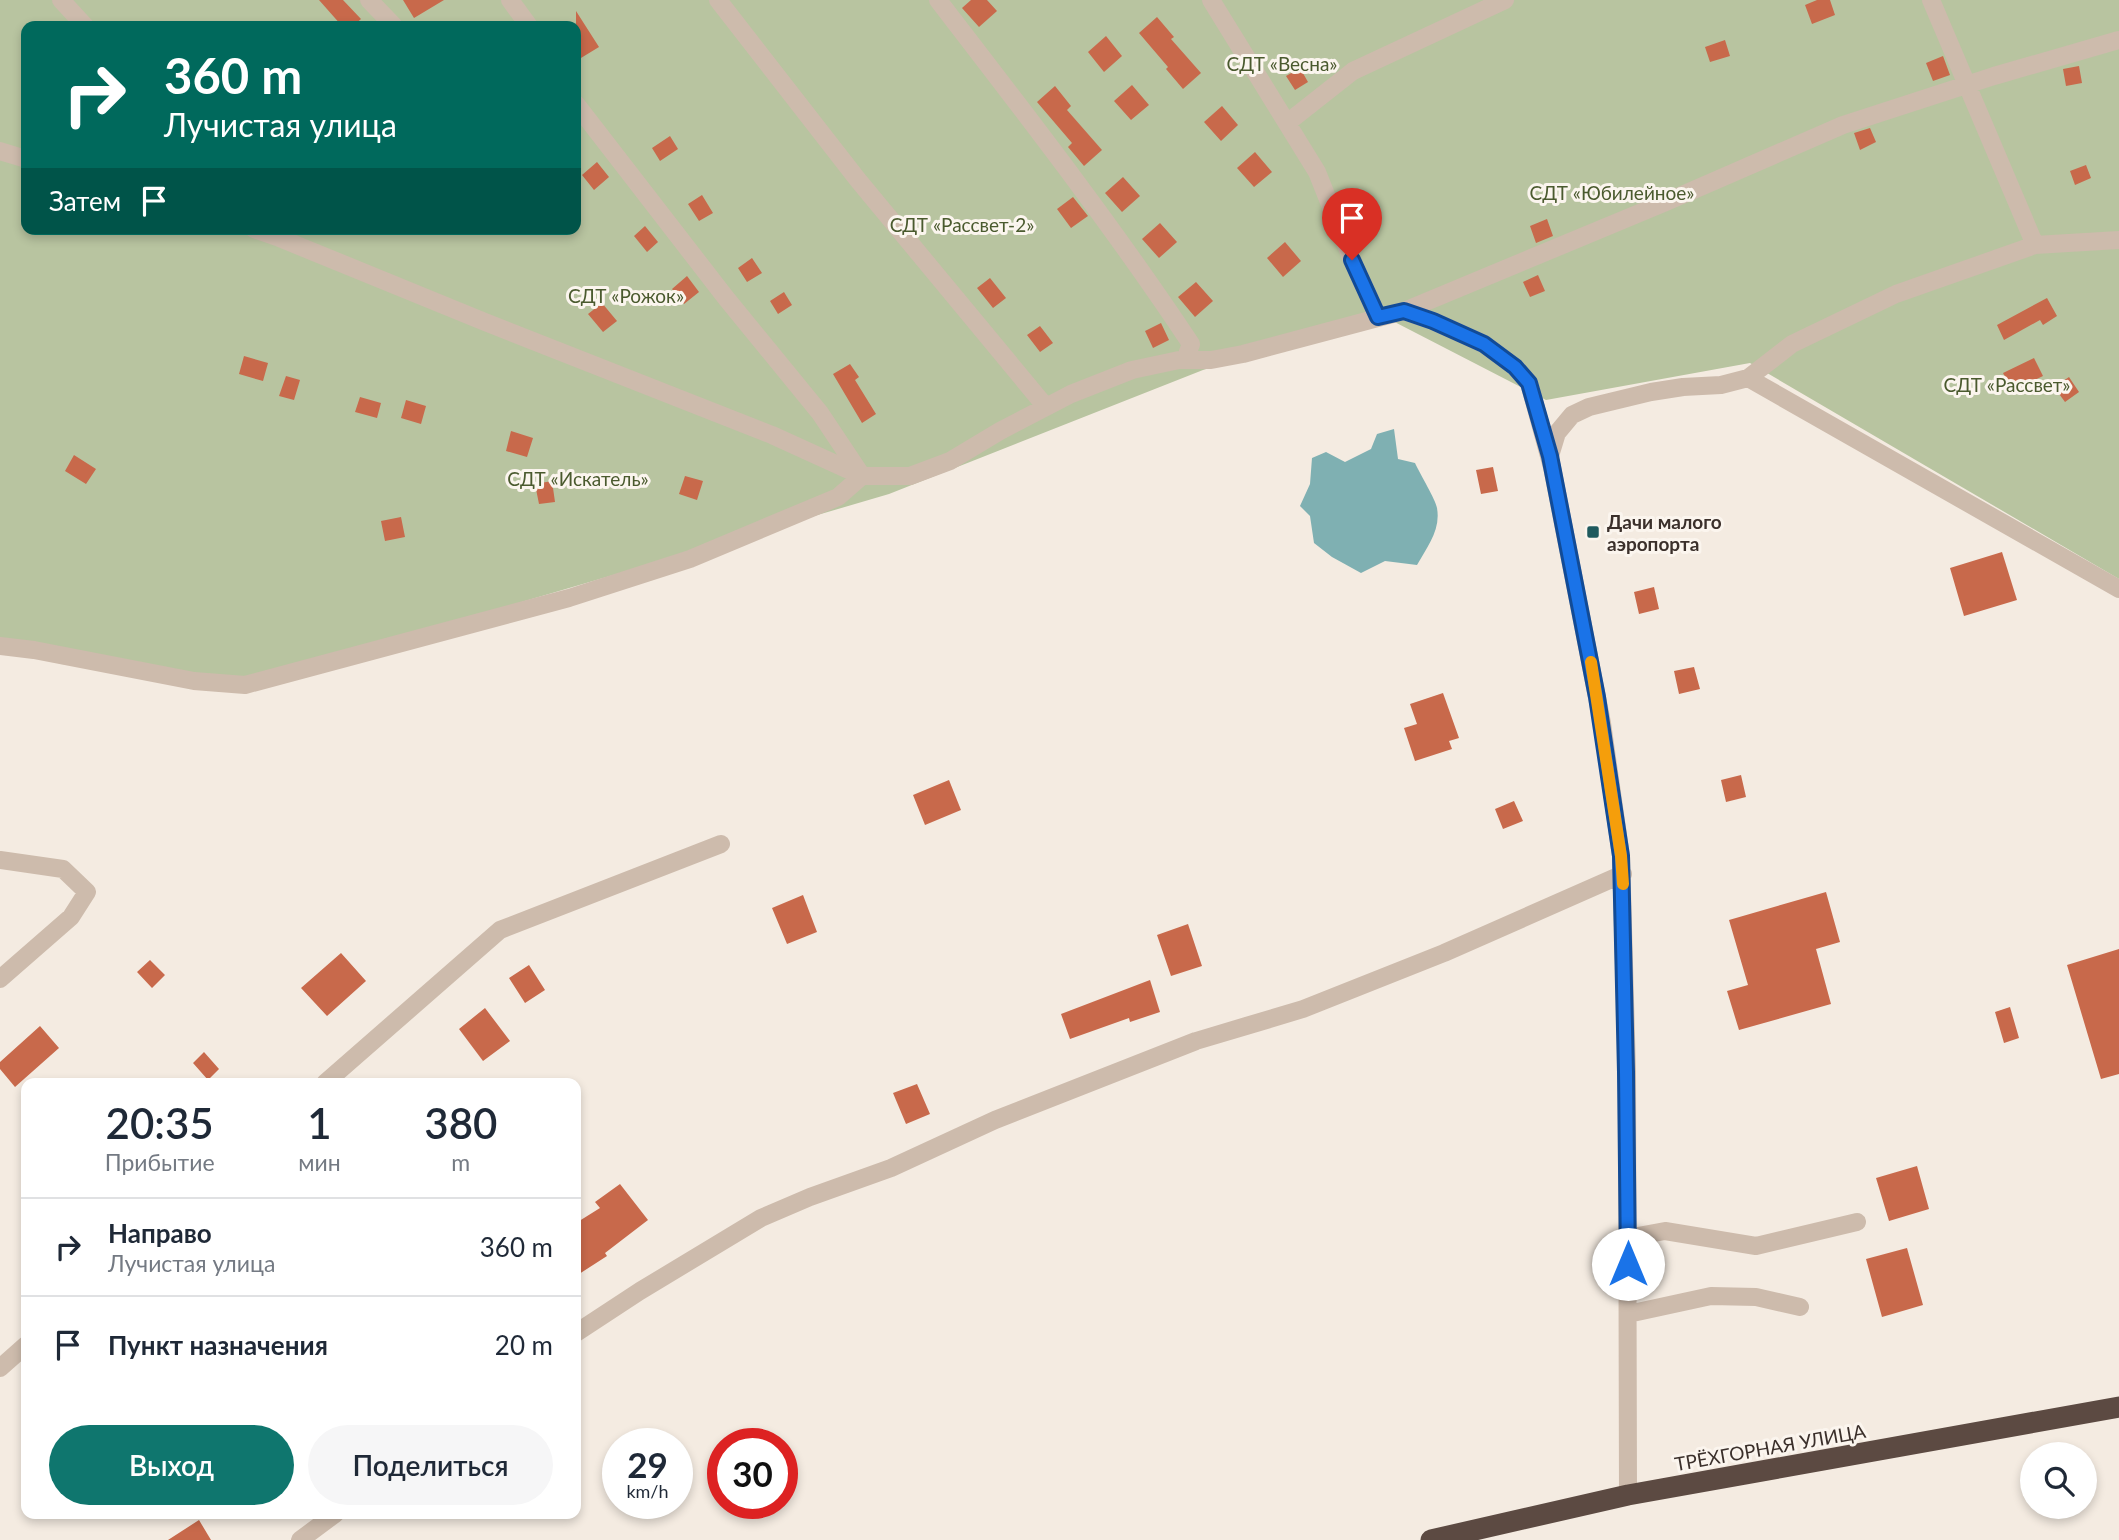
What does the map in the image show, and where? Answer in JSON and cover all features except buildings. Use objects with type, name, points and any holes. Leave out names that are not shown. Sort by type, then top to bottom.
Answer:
[{"type":"highway","name":"ТРЁХГОРНАЯ УЛИЦА","points":[[1431,1540],[1628,1495],[2119,1407]]},
{"type":"street","points":[[61,0],[80,21]]},
{"type":"street","points":[[369,0],[389,21]]},
{"type":"street","points":[[510,0],[525,21]]},
{"type":"street","points":[[718,0],[858,180],[1046,407]]},
{"type":"street","points":[[939,0],[1049,144],[1153,287],[1191,344],[1185,360]]},
{"type":"street","points":[[1211,0],[1317,172],[1378,317]]},
{"type":"street","points":[[1287,122],[1353,71],[1505,0]]},
{"type":"street","points":[[1931,0],[2035,245]]},
{"type":"street","points":[[281,235],[485,322],[772,435],[862,477],[910,476],[950,461],[1072,394],[1132,370],[1185,360],[1211,360],[1243,354],[1404,311],[1843,125],[2119,40]]},
{"type":"street","points":[[581,110],[726,298],[820,412],[862,477]]},
{"type":"street","points":[[0,151],[21,157]]},
{"type":"street","points":[[1550,456],[1557,433],[1572,415],[1588,407],[1651,392],[1721,385],[1748,378],[1792,344],[1896,294],[2035,245],[2119,240]]},
{"type":"street","points":[[1404,311],[1484,344],[1515,367],[1529,383],[1550,456],[1602,723],[1622,874],[1628,1238],[1628,1495]]},
{"type":"street","points":[[1748,378],[2119,589]]},
{"type":"street","points":[[0,646],[34,650],[194,681],[244,685],[569,598],[690,559],[838,497],[862,477]]},
{"type":"street","points":[[332,1078],[500,930],[721,844]]},
{"type":"street","points":[[0,860],[63,869],[87,892],[71,918],[0,979]]},
{"type":"street","points":[[581,1330],[640,1290],[761,1218],[891,1168],[995,1120],[1196,1041],[1315,1004],[1444,953],[1622,874]]},
{"type":"street","points":[[1628,1238],[1665,1231],[1756,1246],[1857,1222]]},
{"type":"street","points":[[1628,1314],[1711,1296],[1756,1297],[1800,1307]]},
{"type":"street","points":[[0,1368],[21,1349]]},
{"type":"street","points":[[300,1540],[328,1519]]},
{"type":"green space","points":[[0,0],[2119,0],[2119,579],[1750,363],[1546,400],[1383,316],[1203,370],[889,494],[263,678],[61,664],[0,643]]},
{"type":"water","points":[[1394,429],[1398,459],[1415,463],[1436,504],[1437,524],[1417,565],[1385,561],[1361,573],[1332,557],[1314,543],[1310,516],[1300,506],[1310,484],[1312,458],[1326,452],[1345,462],[1371,449],[1377,434]]},
{"type":"slow traffic","points":[[1591,662],[1602,723],[1623,884]]},
{"type":"place","name":"Дачи малого аэропорта","points":[[1593,532]]},
{"type":"route","points":[[1352,260],[1378,317],[1404,311],[1433,321],[1484,344],[1515,367],[1529,383],[1550,456],[1597,697],[1621,856],[1628,1264]]},
{"type":"park label","name":"СДТ «Весна»","points":[[1282,63]]},
{"type":"park label","name":"СДТ «Юбилейное»","points":[[1612,192]]},
{"type":"park label","name":"СДТ «Рассвет-2»","points":[[962,224]]},
{"type":"park label","name":"СДТ «Рожок»","points":[[626,295]]},
{"type":"park label","name":"СДТ «Рассвет»","points":[[2007,384]]},
{"type":"park label","name":"СДТ «Искатель»","points":[[578,478]]}]
